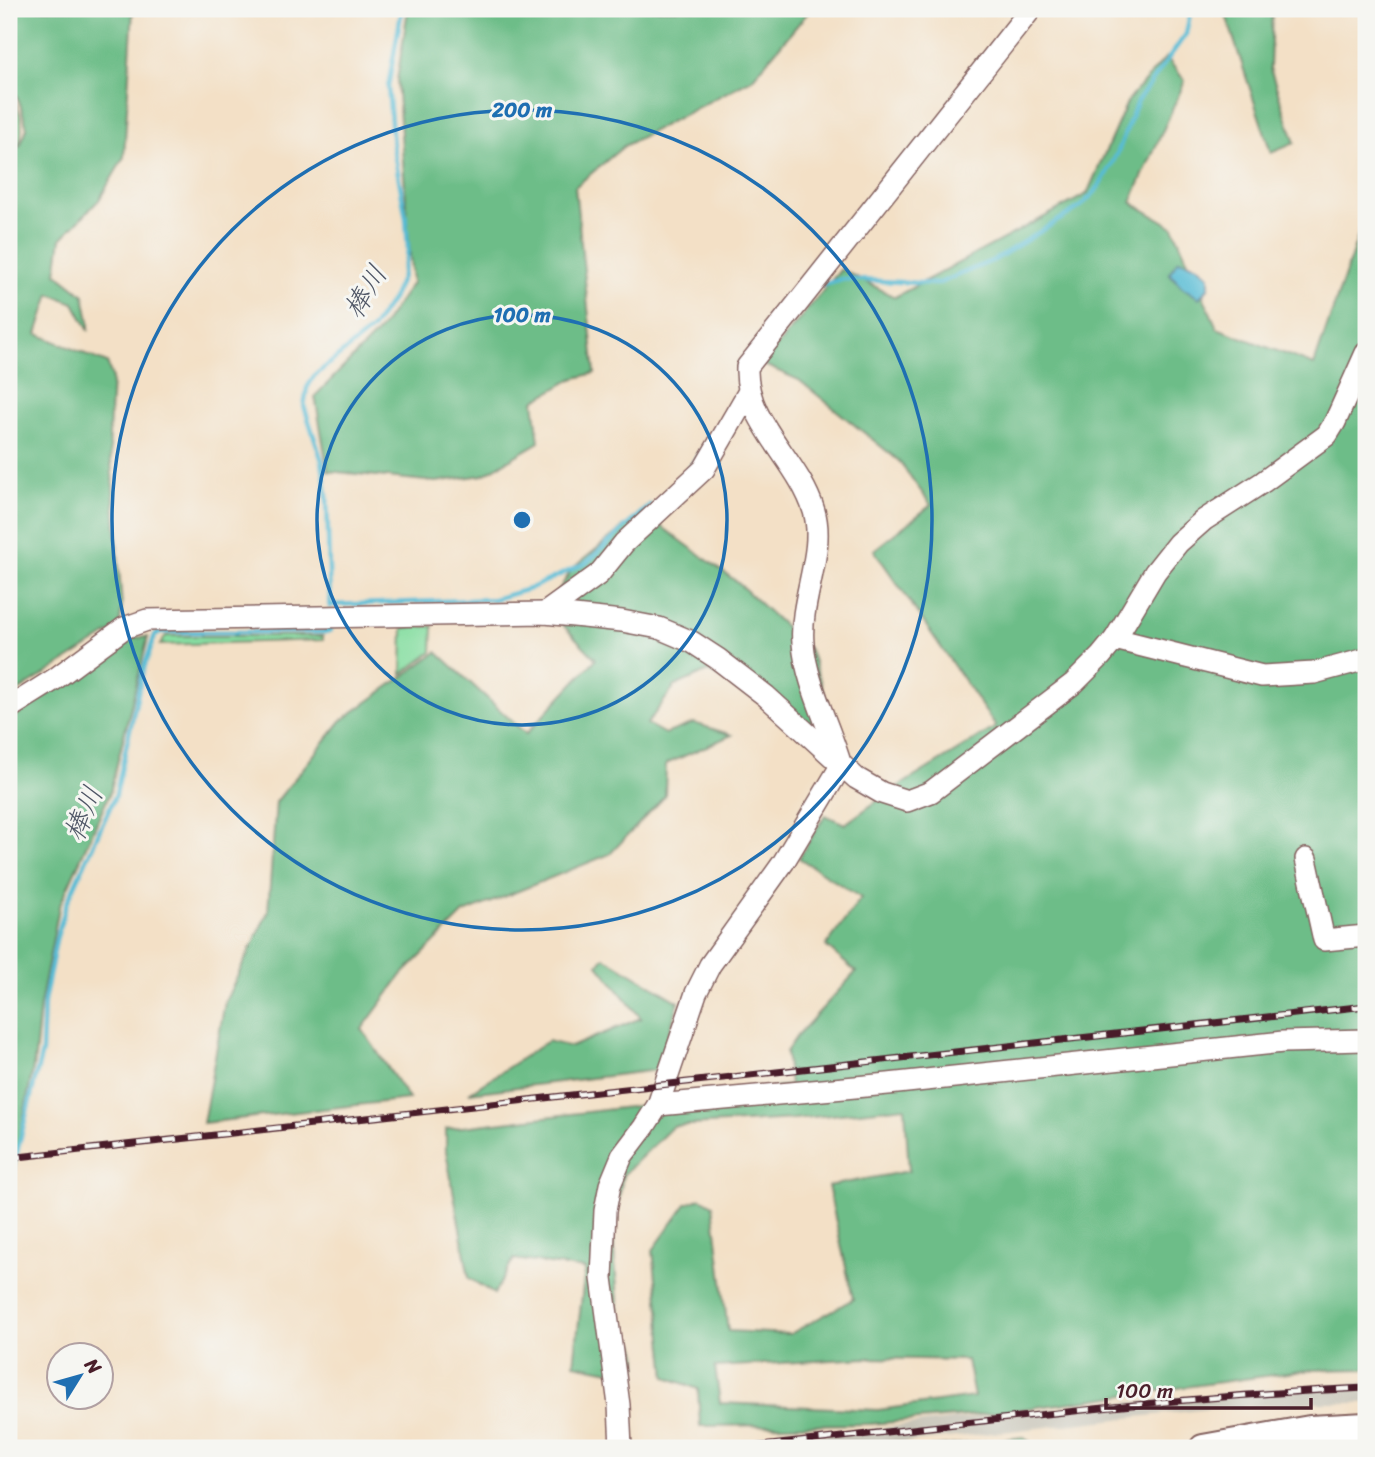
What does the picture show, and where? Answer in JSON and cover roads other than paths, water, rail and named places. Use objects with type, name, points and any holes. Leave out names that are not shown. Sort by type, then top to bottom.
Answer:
[{"type":"main road","points":[[1203,1448],[1310,1429],[1366,1426]]},
{"type":"street","points":[[621,1448],[619,1405],[602,1278],[604,1211],[610,1185],[622,1156],[658,1105],[696,993],[710,965],[783,863],[841,766],[803,646],[802,616],[817,532],[814,512],[804,488],[748,394],[747,367],[1031,9]]},
{"type":"street","points":[[9,708],[55,679],[124,628],[147,620],[545,613],[622,621],[659,628],[692,642],[766,696],[841,766],[881,793],[907,801],[931,792],[1074,683],[1115,639],[1155,572],[1178,543],[1204,520],[1263,482],[1326,435],[1335,422],[1366,353]]},
{"type":"street","points":[[545,613],[599,574],[624,543],[705,469],[748,394]]},
{"type":"street","points":[[1115,639],[1262,676],[1314,673],[1366,659]]},
{"type":"street","points":[[1306,859],[1324,940],[1366,936]]},
{"type":"street","points":[[658,1105],[888,1084],[1283,1042],[1366,1040]]},
{"type":"water","points":[[1179,260],[1198,266],[1209,276],[1209,287],[1199,298],[1182,287],[1169,273]]},
{"type":"waterway","name":"棒川","points":[[330,607],[327,495],[322,461],[304,406],[307,388],[314,376],[372,329],[392,299],[401,279],[408,250],[406,218],[393,146],[388,87],[402,9]]},
{"type":"waterway","points":[[822,285],[842,279],[937,284],[994,260],[1080,207],[1104,178],[1117,154],[1137,102],[1186,34],[1191,9]]},
{"type":"waterway","points":[[689,469],[710,439]]},
{"type":"waterway","points":[[330,605],[494,599],[529,589],[586,563],[650,505]]},
{"type":"waterway","name":"棒川","points":[[9,1184],[42,1052],[44,1002],[56,940],[66,905],[116,794],[142,674],[155,635],[161,632],[325,632],[331,630],[330,623]]},
{"type":"railway","points":[[9,1158],[1366,1006]]},
{"type":"railway","points":[[742,1448],[1132,1405],[1366,1388]]}]
